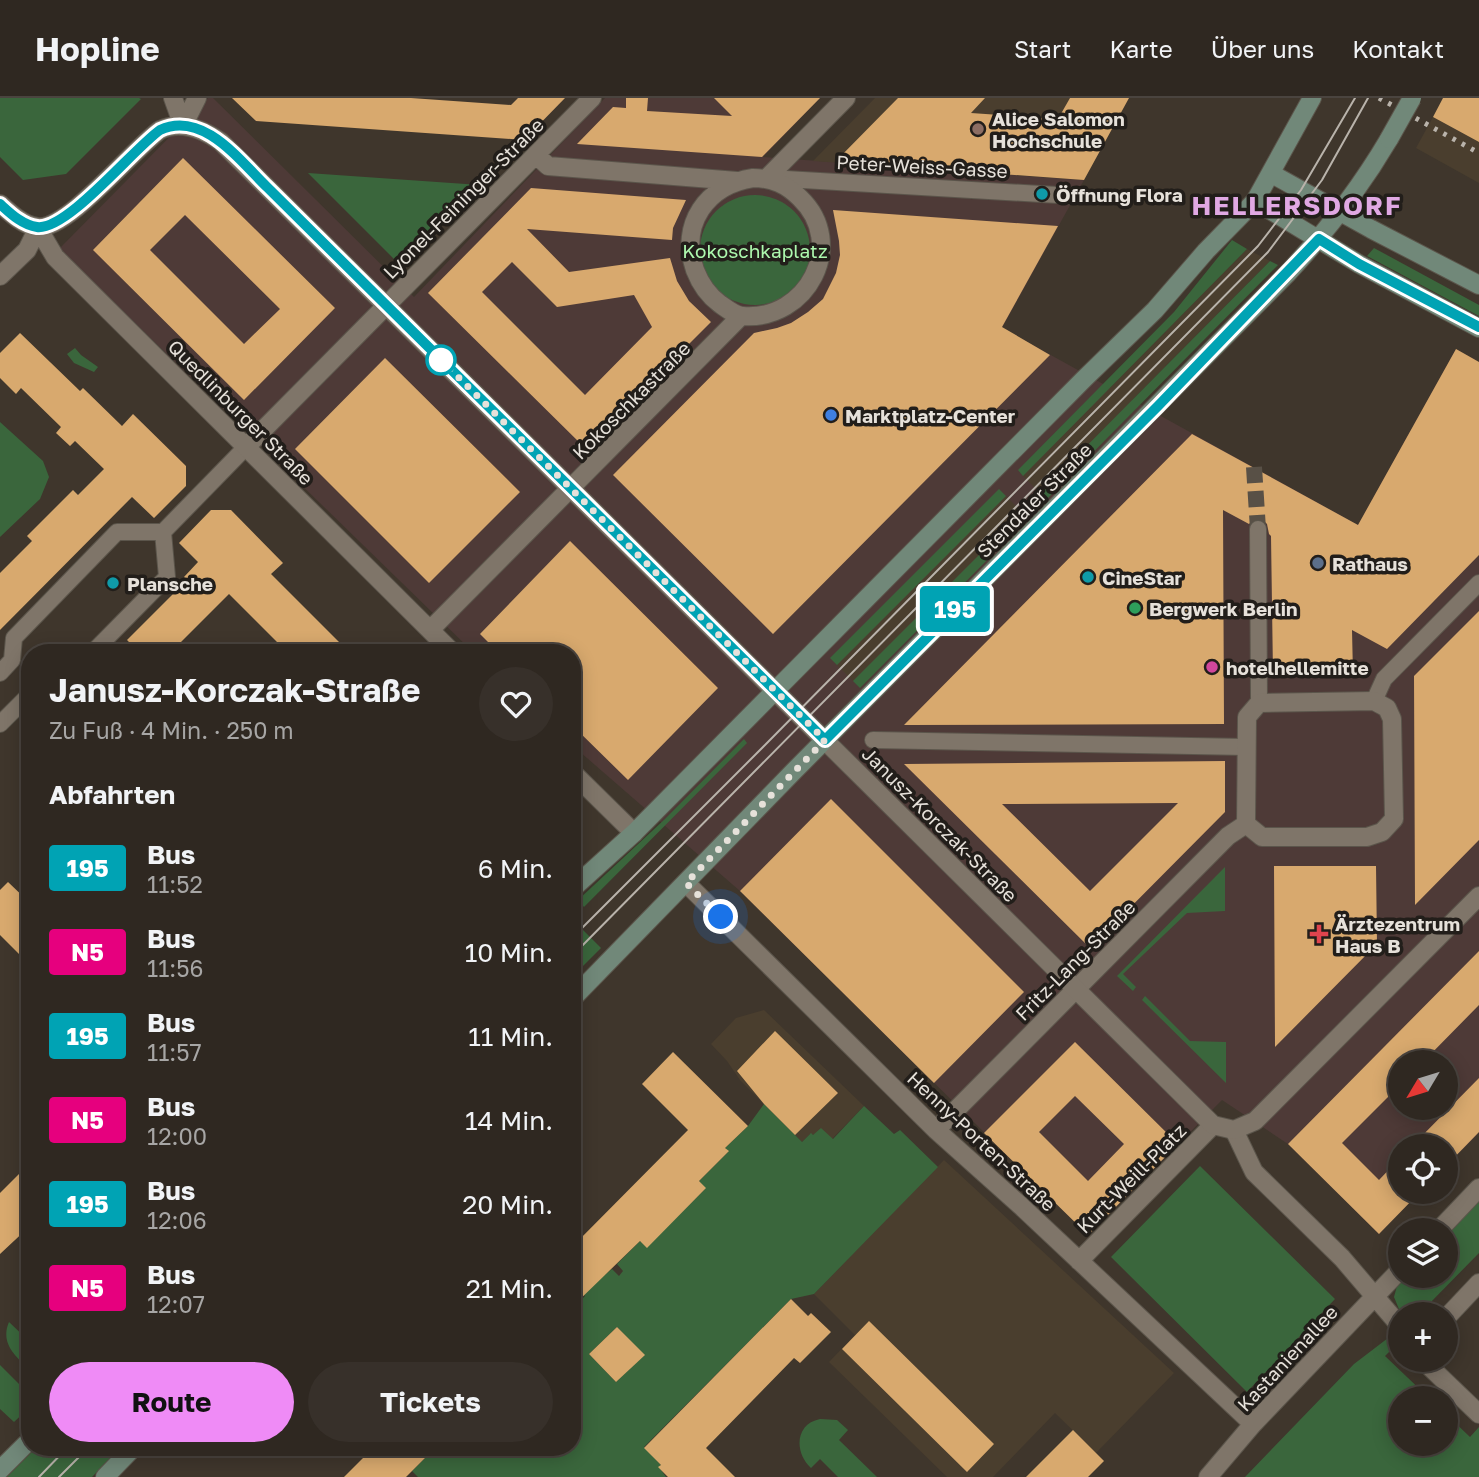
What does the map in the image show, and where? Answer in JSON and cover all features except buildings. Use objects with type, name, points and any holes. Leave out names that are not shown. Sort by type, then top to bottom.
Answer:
[{"type":"main road","points":[[581,881],[634,832],[1155,310],[1206,251],[1255,201],[1311,98]]},
{"type":"main road","name":"Stendaler Straße","points":[[581,990],[1158,406],[1319,239],[1364,183],[1412,98]]},
{"type":"main road","points":[[1272,174],[1479,285]]},
{"type":"main road","points":[[1255,201],[1359,264],[1479,328]]},
{"type":"main road","points":[[0,1470],[21,1449]]},
{"type":"main road","points":[[105,1477],[125,1456]]},
{"type":"street","points":[[173,98],[183,126]]},
{"type":"street","points":[[183,126],[197,98]]},
{"type":"street","name":"Lyonel-Feininger-Straße","points":[[246,447],[592,98]]},
{"type":"street","points":[[767,178],[846,98]]},
{"type":"street","points":[[0,276],[27,250],[38,228],[71,213],[160,130],[183,126]]},
{"type":"street","name":"Janusz-Korczak-Straße","points":[[183,126],[210,134],[221,142],[1213,1125]]},
{"type":"street","points":[[536,155],[548,166],[737,181],[767,178],[789,188],[808,206],[820,230],[821,256],[811,281],[791,303],[763,314],[741,316],[716,301],[697,276],[691,257],[690,238],[695,218],[705,202],[737,181]]},
{"type":"street","name":"Peter-Weiss-Gasse","points":[[767,178],[1074,196]]},
{"type":"street","name":"Quedlinburger Straße","points":[[0,204],[20,220],[38,228],[55,257],[444,644]]},
{"type":"street","name":"Kokoschkastraße","points":[[430,630],[741,316]]},
{"type":"street","points":[[0,673],[12,660],[14,638],[117,532],[163,532],[246,447]]},
{"type":"street","points":[[1258,529],[1259,703],[1247,717],[1246,824],[1262,837],[1367,837],[1382,832],[1394,819],[1392,719],[1387,708],[1374,701],[1259,703]]},
{"type":"street","points":[[101,644],[167,578],[163,532]]},
{"type":"street","points":[[1374,701],[1384,679],[1479,583]]},
{"type":"street","points":[[0,724],[21,703]]},
{"type":"street","points":[[873,740],[1246,747]]},
{"type":"street","points":[[581,781],[634,832]]},
{"type":"street","name":"Fritz-Lang-Straße","points":[[936,1129],[1228,836],[1246,824]]},
{"type":"street","name":"Henny-Porten-Straße","points":[[686,883],[936,1129],[1253,1424]]},
{"type":"street","points":[[1213,1125],[1234,1130],[1255,1121],[1479,896]]},
{"type":"street","name":"Kurt-Weill-Platz","points":[[1079,1261],[1213,1125]]},
{"type":"street","points":[[1234,1130],[1254,1172],[1342,1258],[1388,1313]]},
{"type":"street","points":[[1450,1218],[1479,1188]]},
{"type":"street","name":"Kastanienallee","points":[[1208,1477],[1253,1424],[1388,1282]]},
{"type":"street","points":[[1458,1305],[1479,1283]]},
{"type":"street","points":[[1435,1372],[1479,1414]]},
{"type":"shaded area","points":[[208,98],[213,98],[414,297],[605,98],[820,98],[763,157],[1084,180],[1002,328],[1358,525],[1456,349],[1479,362],[1479,1133],[1458,1154],[1458,1134],[1388,1134],[1388,1204],[1408,1204],[1395,1218],[1388,1218],[1388,1225],[1379,1234],[1288,1144],[1222,1100],[1088,1235],[740,891],[581,753],[581,644],[465,644],[59,249]]},
{"type":"shaded area","name":"Alice Salomon Hochschule","points":[[875,98],[1129,98],[1084,180],[813,161]]},
{"type":"shaded area","points":[[1433,117],[1479,142],[1479,183],[1416,148]]},
{"type":"shaded area","points":[[1247,249],[1270,261],[1040,493],[1023,476]]},
{"type":"shaded area","points":[[1006,496],[1022,512],[853,681],[837,665]]},
{"type":"shaded area","points":[[764,1010],[864,1106],[832,1139],[810,1134],[802,1142],[740,1080],[711,1044],[736,1018]]},
{"type":"shaded area","points":[[944,1160],[1174,1373],[1096,1453],[1055,1413],[993,1477],[947,1477],[829,1362],[855,1335],[814,1294]]},
{"type":"green space","points":[[0,98],[141,99],[66,174],[23,180],[0,157]]},
{"type":"green space","points":[[308,173],[480,185],[400,265]]},
{"type":"green space","name":"Kokoschkaplatz","points":[[755,195],[776,199],[794,211],[806,229],[810,250],[806,271],[794,289],[776,301],[755,305],[734,301],[716,289],[704,271],[700,250],[704,229],[716,211],[734,199]]},
{"type":"green space","points":[[1232,240],[1247,249],[1023,476],[1018,470],[1174,312]]},
{"type":"green space","points":[[1374,248],[1479,305],[1479,316],[1367,256]]},
{"type":"green space","points":[[1270,261],[1278,265],[1047,499],[1040,493]]},
{"type":"green space","points":[[75,348],[98,367],[94,372],[74,363],[67,354]]},
{"type":"green space","points":[[0,422],[43,461],[49,477],[40,499],[0,537]]},
{"type":"green space","points":[[999,489],[1006,496],[837,665],[830,658]]},
{"type":"green space","points":[[1022,512],[1028,519],[860,688],[853,681]]},
{"type":"green space","points":[[744,739],[747,743],[584,907],[581,897],[665,819]]},
{"type":"green space","points":[[1225,867],[1225,911],[1187,913],[1123,974],[1136,987],[1133,991],[1117,976]]},
{"type":"green space","points":[[581,928],[601,948],[581,968]]},
{"type":"green space","points":[[1145,996],[1190,1041],[1226,1042],[1226,1083],[1142,1000]]},
{"type":"green space","points":[[764,1104],[802,1142],[821,1128],[833,1139],[864,1106],[894,1134],[900,1130],[938,1167],[814,1294],[791,1299],[644,1447],[661,1465],[659,1467],[666,1477],[418,1477],[412,1471],[425,1458],[424,1456],[581,1456],[581,1300],[585,1296],[582,1293],[612,1269],[619,1276],[623,1271],[617,1264],[640,1241],[647,1247],[705,1189],[699,1181],[728,1152],[725,1148],[748,1126]],"holes":[[[617,1327],[644,1355],[616,1382],[589,1354]]]},
{"type":"green space","points":[[1200,1166],[1335,1299],[1247,1392],[1111,1257]]},
{"type":"green space","points":[[1479,1201],[1479,1253],[1458,1274],[1458,1223]]},
{"type":"green space","points":[[1396,1288],[1445,1288],[1431,1302],[1396,1302],[1394,1297]]},
{"type":"green space","points":[[9,1322],[21,1333],[21,1361],[8,1343]]},
{"type":"green space","points":[[1388,1338],[1388,1353],[1385,1356],[1388,1359],[1388,1372],[1402,1372],[1416,1386],[1388,1386],[1388,1456],[1458,1456],[1458,1426],[1470,1437],[1479,1427],[1479,1477],[1245,1477],[1354,1364]]},
{"type":"green space","points":[[0,1365],[21,1386],[21,1415],[14,1422],[0,1409]]},
{"type":"green space","points":[[820,1419],[837,1420],[848,1430],[839,1440],[877,1477],[838,1477],[820,1459],[811,1468],[805,1462],[800,1447],[802,1432],[812,1422]]},
{"type":"green space","points":[[28,1456],[112,1456],[92,1477],[7,1477]]},
{"type":"tunnel","points":[[1254,467],[1258,529]]},
{"type":"tram line","points":[[581,929],[1258,246],[1301,190],[1355,98]]},
{"type":"tram line","points":[[581,947],[1268,252],[1322,180],[1368,98]]},
{"type":"tram line","points":[[39,1477],[59,1456]]},
{"type":"tram line","points":[[59,1477],[80,1456]]},
{"type":"railway","points":[[1379,98],[1479,153]]},
{"type":"bus line","name":"195","points":[[0,204],[26,223],[38,228],[48,226],[71,213],[160,130],[183,126],[210,134],[342,260],[825,740],[1158,406],[1319,239],[1359,264],[1479,327]]},
{"type":"place","name":"Alice Salomon Hochschule","points":[[978,129]]},
{"type":"place","name":"Öffnung Flora","points":[[1042,194]]},
{"type":"place","name":"Marktplatz-Center","points":[[831,415]]},
{"type":"place","name":"Rathaus","points":[[1318,563]]},
{"type":"place","name":"CineStar","points":[[1088,577]]},
{"type":"place","name":"Plansche","points":[[113,583]]},
{"type":"place","name":"Bergwerk Berlin","points":[[1135,608]]},
{"type":"place","name":"hotelhellemitte","points":[[1212,667]]},
{"type":"place","name":"Ärztezentrum Haus B","points":[[1319,934]]},
{"type":"district","name":"HELLERSDORF","points":[[1297,205]]},
{"type":"route","points":[[441,360],[825,740],[686,883],[721,917]]}]
